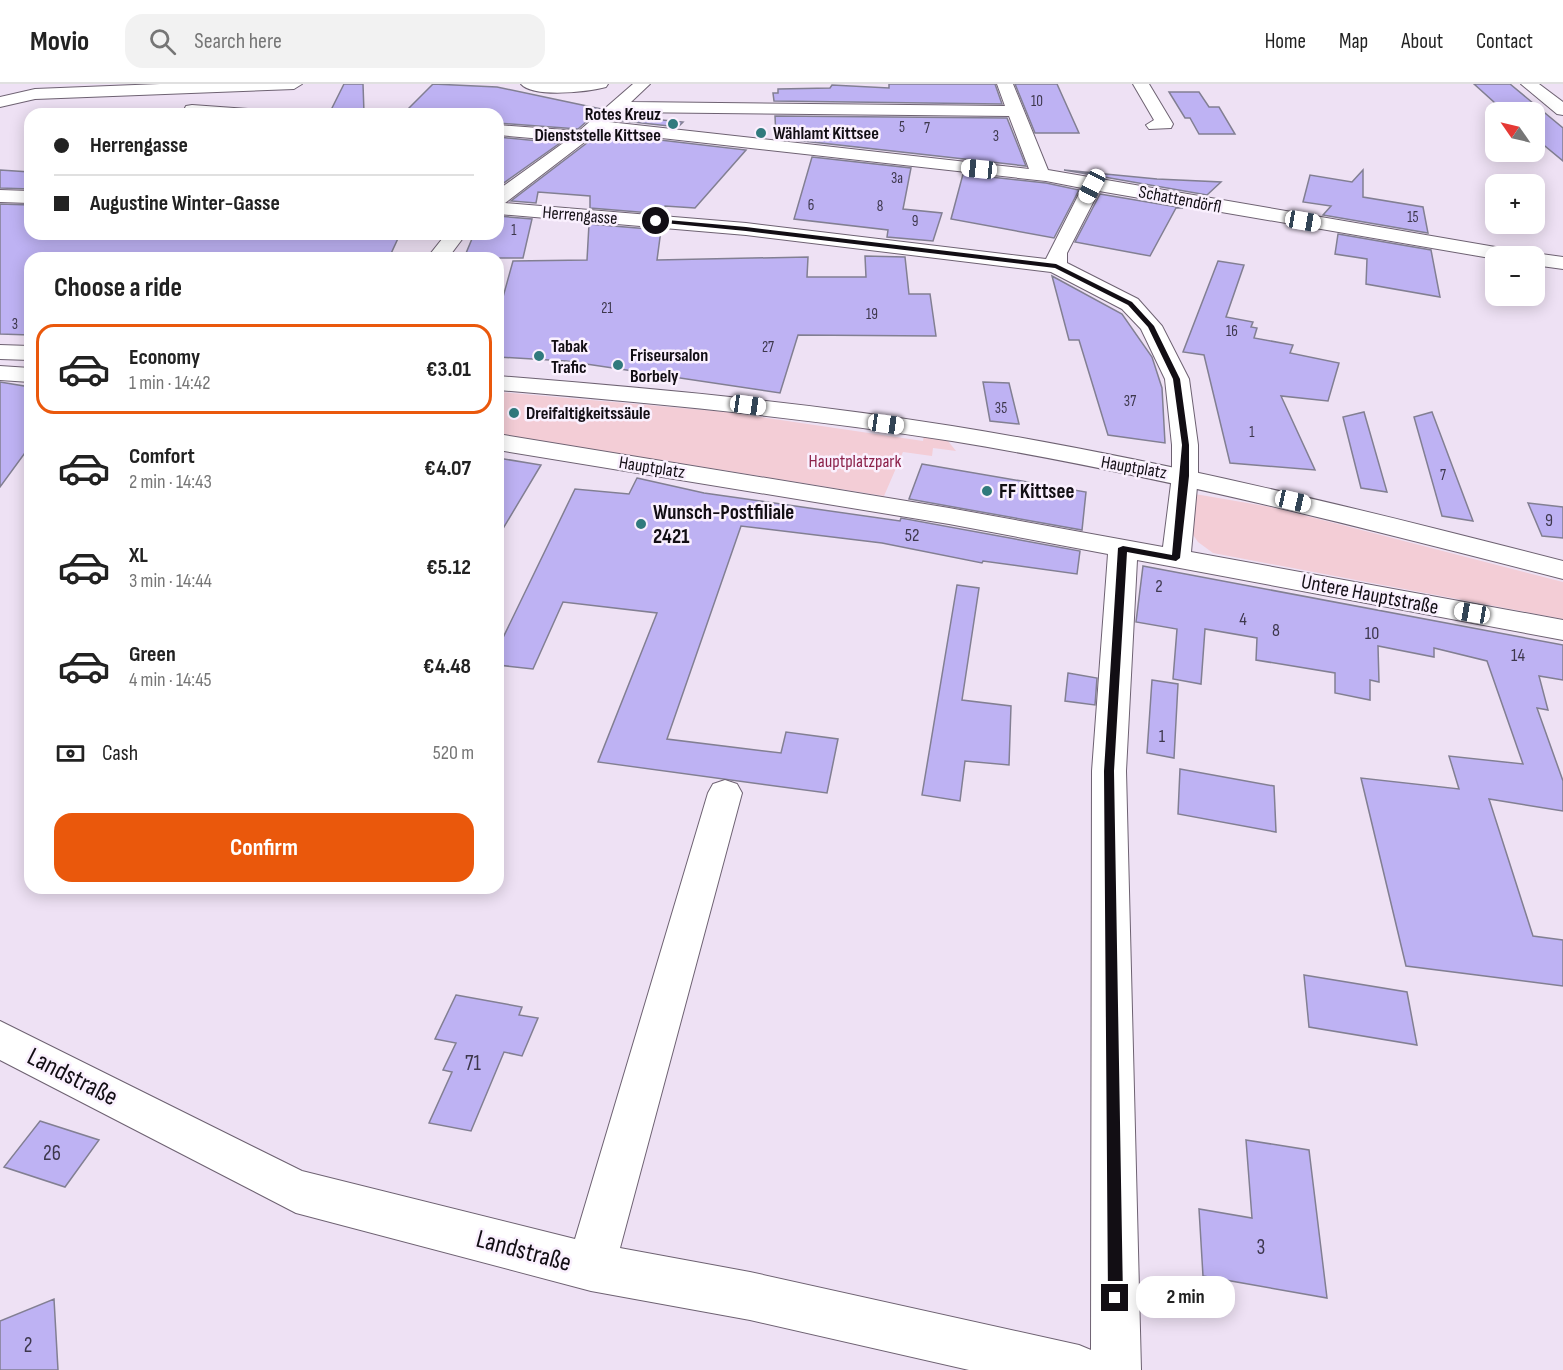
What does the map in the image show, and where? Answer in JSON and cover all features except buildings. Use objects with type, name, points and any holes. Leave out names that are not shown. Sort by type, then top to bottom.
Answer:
[{"type":"street","points":[[0,102],[35,94],[294,84]]},
{"type":"street","points":[[529,84],[579,89],[600,84]]},
{"type":"street","points":[[504,195],[589,131],[642,84]]},
{"type":"street","points":[[1005,84],[1040,174]]},
{"type":"street","points":[[1141,84],[1164,124],[1155,125]]},
{"type":"street","points":[[1529,84],[1563,110]]},
{"type":"street","points":[[758,110],[761,93]]},
{"type":"street","points":[[618,107],[758,110],[930,101],[1015,111]]},
{"type":"street","name":"Schattendörfl","points":[[504,130],[589,131],[1040,174],[1092,186],[1112,186],[1485,251]]},
{"type":"street","points":[[1056,266],[1057,253],[1092,186]]},
{"type":"street","points":[[0,196],[24,197]]},
{"type":"street","name":"Herrengasse","points":[[504,209],[746,229],[1056,266],[1130,304],[1151,326],[1177,379],[1185,445],[1185,476]]},
{"type":"street","points":[[442,252],[451,240]]},
{"type":"street","points":[[1545,261],[1563,263]]},
{"type":"street","points":[[0,352],[24,353]]},
{"type":"street","points":[[0,372],[24,374]]},
{"type":"street","name":"Hauptplatz","points":[[504,384],[748,405],[955,434],[1185,476],[1176,558],[949,516],[504,443]]},
{"type":"street","points":[[1185,476],[1379,521],[1563,570]]},
{"type":"street","points":[[1116,1370],[1109,771],[1123,548]]},
{"type":"street","name":"Untere Hauptstraße","points":[[1176,558],[1563,630]]},
{"type":"street","points":[[591,1267],[725,793]]},
{"type":"street","name":"Landstraße","points":[[0,1039],[296,1191],[591,1267],[750,1296],[1079,1370]]},
{"type":"green space","name":"Hauptplatzpark","points":[[504,393],[727,412],[923,441],[924,435],[948,441],[956,451],[933,448],[932,456],[903,452],[884,496],[504,435]]},
{"type":"green space","points":[[1195,494],[1276,508],[1563,582],[1563,619],[1213,553],[1198,542],[1189,529]]},
{"type":"place","name":"Rotes Kreuz Dienststelle Kittsee","points":[[673,124]]},
{"type":"place","name":"Wählamt Kittsee","points":[[761,133]]},
{"type":"place","name":"Tabak Trafic","points":[[539,356]]},
{"type":"place","name":"Friseursalon Borbely","points":[[618,365]]},
{"type":"place","name":"Dreifaltigkeitssäule","points":[[514,413]]},
{"type":"place","name":"FF Kittsee","points":[[987,491]]},
{"type":"place","name":"Wunsch-Postfiliale 2421","points":[[641,524]]},
{"type":"route","points":[[656,221],[746,229],[1056,266],[1130,304],[1151,326],[1177,379],[1185,445],[1185,476],[1176,558],[1123,548],[1109,771],[1115,1298]]}]
